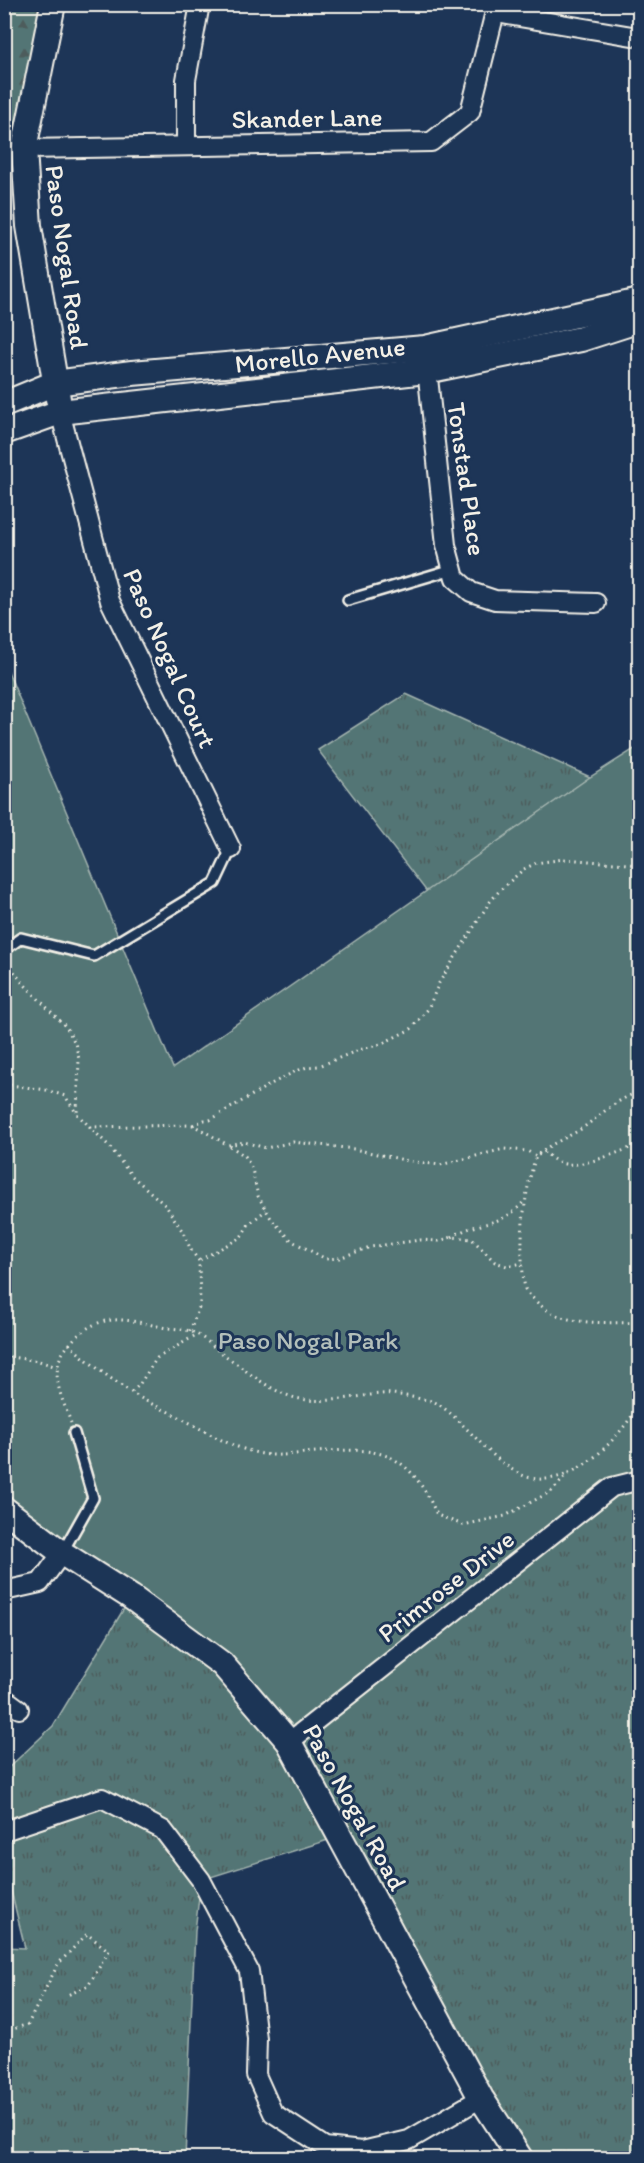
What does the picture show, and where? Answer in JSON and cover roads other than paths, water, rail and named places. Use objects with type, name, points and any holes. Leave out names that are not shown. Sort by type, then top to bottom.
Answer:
[{"type":"street","name":"Paso Nogal Road","points":[[53,4],[24,149],[29,226],[60,412]]},
{"type":"street","points":[[186,145],[186,80],[200,4]]},
{"type":"street","name":"Skander Lane","points":[[24,149],[431,142],[470,112],[497,9]]},
{"type":"street","points":[[497,9],[638,37]]},
{"type":"street","name":"Morello Avenue","points":[[4,404],[55,383],[132,373],[426,360],[639,301]]},
{"type":"street","name":"Morello Avenue","points":[[4,432],[60,412],[580,339],[639,320]]},
{"type":"street","name":"Tonstad Place","points":[[426,360],[446,545],[455,578],[471,592],[495,600],[596,603]]},
{"type":"street","name":"Paso Nogal Court","points":[[60,412],[110,601],[231,849]]},
{"type":"street","name":"Primrose Drive","points":[[289,1742],[612,1487],[639,1480]]},
{"type":"street","name":"Paso Nogal Road","points":[[4,1509],[62,1553],[131,1597],[222,1664],[289,1742],[481,2098],[520,2158]]},
{"type":"street","points":[[4,1591],[40,1583],[62,1553]]},
{"type":"street","points":[[4,1698],[19,1709]]},
{"type":"street","points":[[4,1831],[102,1798],[164,1830],[201,1880],[249,1971],[257,2039],[256,2075],[273,2113],[326,2147],[362,2151],[409,2140],[481,2098]]},
{"type":"lane","points":[[348,600],[453,569]]},
{"type":"lane","points":[[4,950],[21,938],[94,956],[215,884],[231,849]]},
{"type":"lane","points":[[62,1553],[93,1498],[74,1433]]},
{"type":"park label","name":"Paso Nogal Park","points":[[308,1340]]}]
